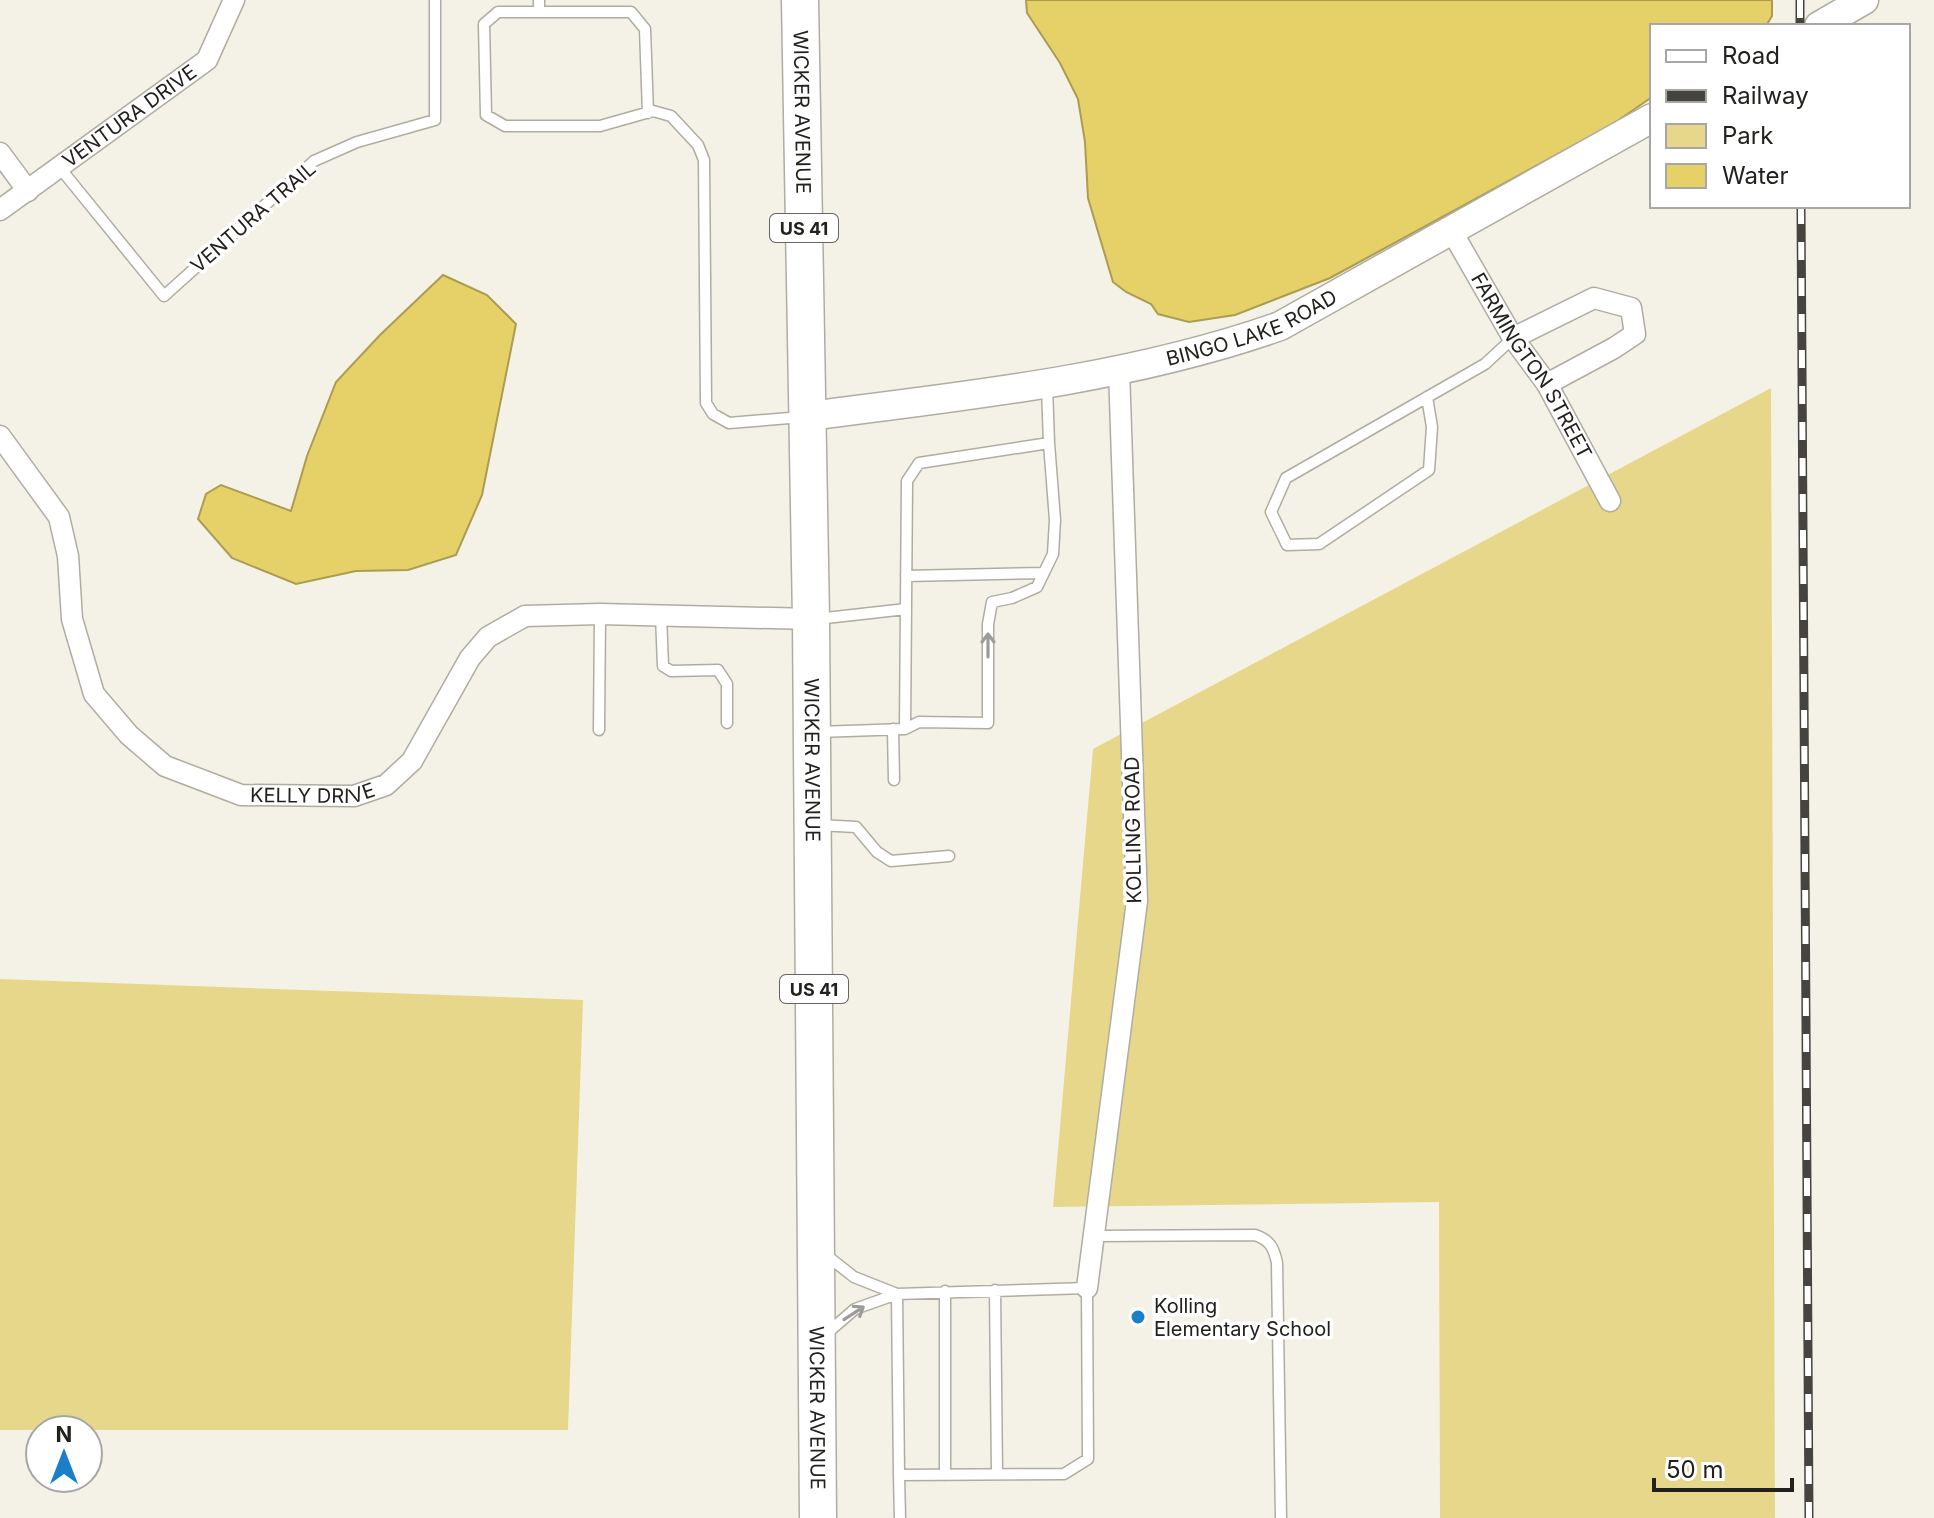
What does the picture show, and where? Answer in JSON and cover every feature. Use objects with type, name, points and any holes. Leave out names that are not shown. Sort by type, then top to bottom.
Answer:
[{"type":"highway","name":"WICKER AVENUE","points":[[800,0],[811,619],[818,1518]]},
{"type":"street","name":"VENTURA DRIVE","points":[[0,210],[207,60],[234,0]]},
{"type":"street","points":[[1822,24],[1864,0]]},
{"type":"street","name":"BINGO LAKE ROAD","points":[[808,416],[1119,370],[1235,342],[1280,326],[1650,119]]},
{"type":"street","points":[[0,153],[28,191]]},
{"type":"street","name":"FARMINGTON STREET","points":[[1451,230],[1513,338],[1547,384],[1610,501]]},
{"type":"street","points":[[1513,338],[1594,298],[1631,308],[1635,334],[1547,384]]},
{"type":"street","name":"KOLLING ROAD","points":[[1087,1288],[1137,901],[1119,370]]},
{"type":"street","name":"KELLY DRIVE","points":[[0,436],[59,517],[68,556],[72,619],[94,694],[129,735],[165,766],[241,795],[354,796],[386,785],[412,761],[470,658],[488,637],[525,616],[600,614],[811,619]]},
{"type":"lane","name":"VENTURA TRAIL","points":[[60,168],[164,296],[314,161],[357,142],[435,120],[435,0]]},
{"type":"lane","points":[[539,0],[539,12]]},
{"type":"lane","points":[[648,113],[645,29],[631,12],[498,12],[484,24],[486,115],[505,126],[600,126],[648,113],[653,111],[671,116],[698,145],[704,160],[706,403],[713,414],[729,423],[808,416]]},
{"type":"lane","points":[[1427,397],[1432,427],[1429,470],[1319,544],[1287,545],[1271,512],[1286,478],[1427,397],[1485,364],[1513,338]]},
{"type":"lane","points":[[812,732],[899,729],[919,722],[988,723],[988,624],[992,602],[1012,598],[1037,587],[1053,554],[1055,520],[1047,382]]},
{"type":"lane","points":[[894,780],[906,609],[907,481],[919,463],[1049,443]]},
{"type":"lane","points":[[906,576],[1044,573]]},
{"type":"lane","points":[[811,619],[906,609]]},
{"type":"lane","points":[[599,730],[600,614]]},
{"type":"lane","points":[[661,615],[663,666],[671,671],[718,670],[727,684],[727,723]]},
{"type":"lane","points":[[813,824],[856,827],[877,852],[891,861],[949,856]]},
{"type":"lane","points":[[1094,1236],[1255,1235],[1266,1239],[1274,1249],[1277,1263],[1281,1518]]},
{"type":"lane","points":[[816,1247],[854,1277],[897,1294]]},
{"type":"lane","points":[[817,1343],[855,1309],[897,1294],[1087,1288],[1088,1459],[1064,1474],[899,1475]]},
{"type":"lane","points":[[995,1290],[997,1474]]},
{"type":"lane","points":[[945,1291],[945,1475]]},
{"type":"lane","points":[[897,1294],[900,1518]]},
{"type":"green space","points":[[1771,388],[1775,1518],[1440,1518],[1439,1202],[1053,1207],[1093,749]]},
{"type":"green space","points":[[0,979],[583,1000],[568,1430],[104,1430],[104,1414],[24,1414],[24,1430],[0,1430]]},
{"type":"water","points":[[1026,0],[1772,0],[1772,16],[1767,24],[1650,24],[1650,98],[1613,124],[1330,278],[1235,315],[1189,322],[1158,314],[1151,304],[1113,282],[1088,198],[1085,142],[1078,99],[1060,63],[1027,13]]},
{"type":"water","points":[[443,275],[487,295],[516,324],[482,495],[456,555],[408,570],[356,571],[296,584],[232,558],[198,519],[206,494],[221,485],[291,511],[307,456],[336,382]]},
{"type":"railway","points":[[1800,0],[1800,24]]},
{"type":"railway","points":[[1801,208],[1809,1518]]},
{"type":"place","name":"Kolling Elementary School","points":[[1138,1317]]}]
